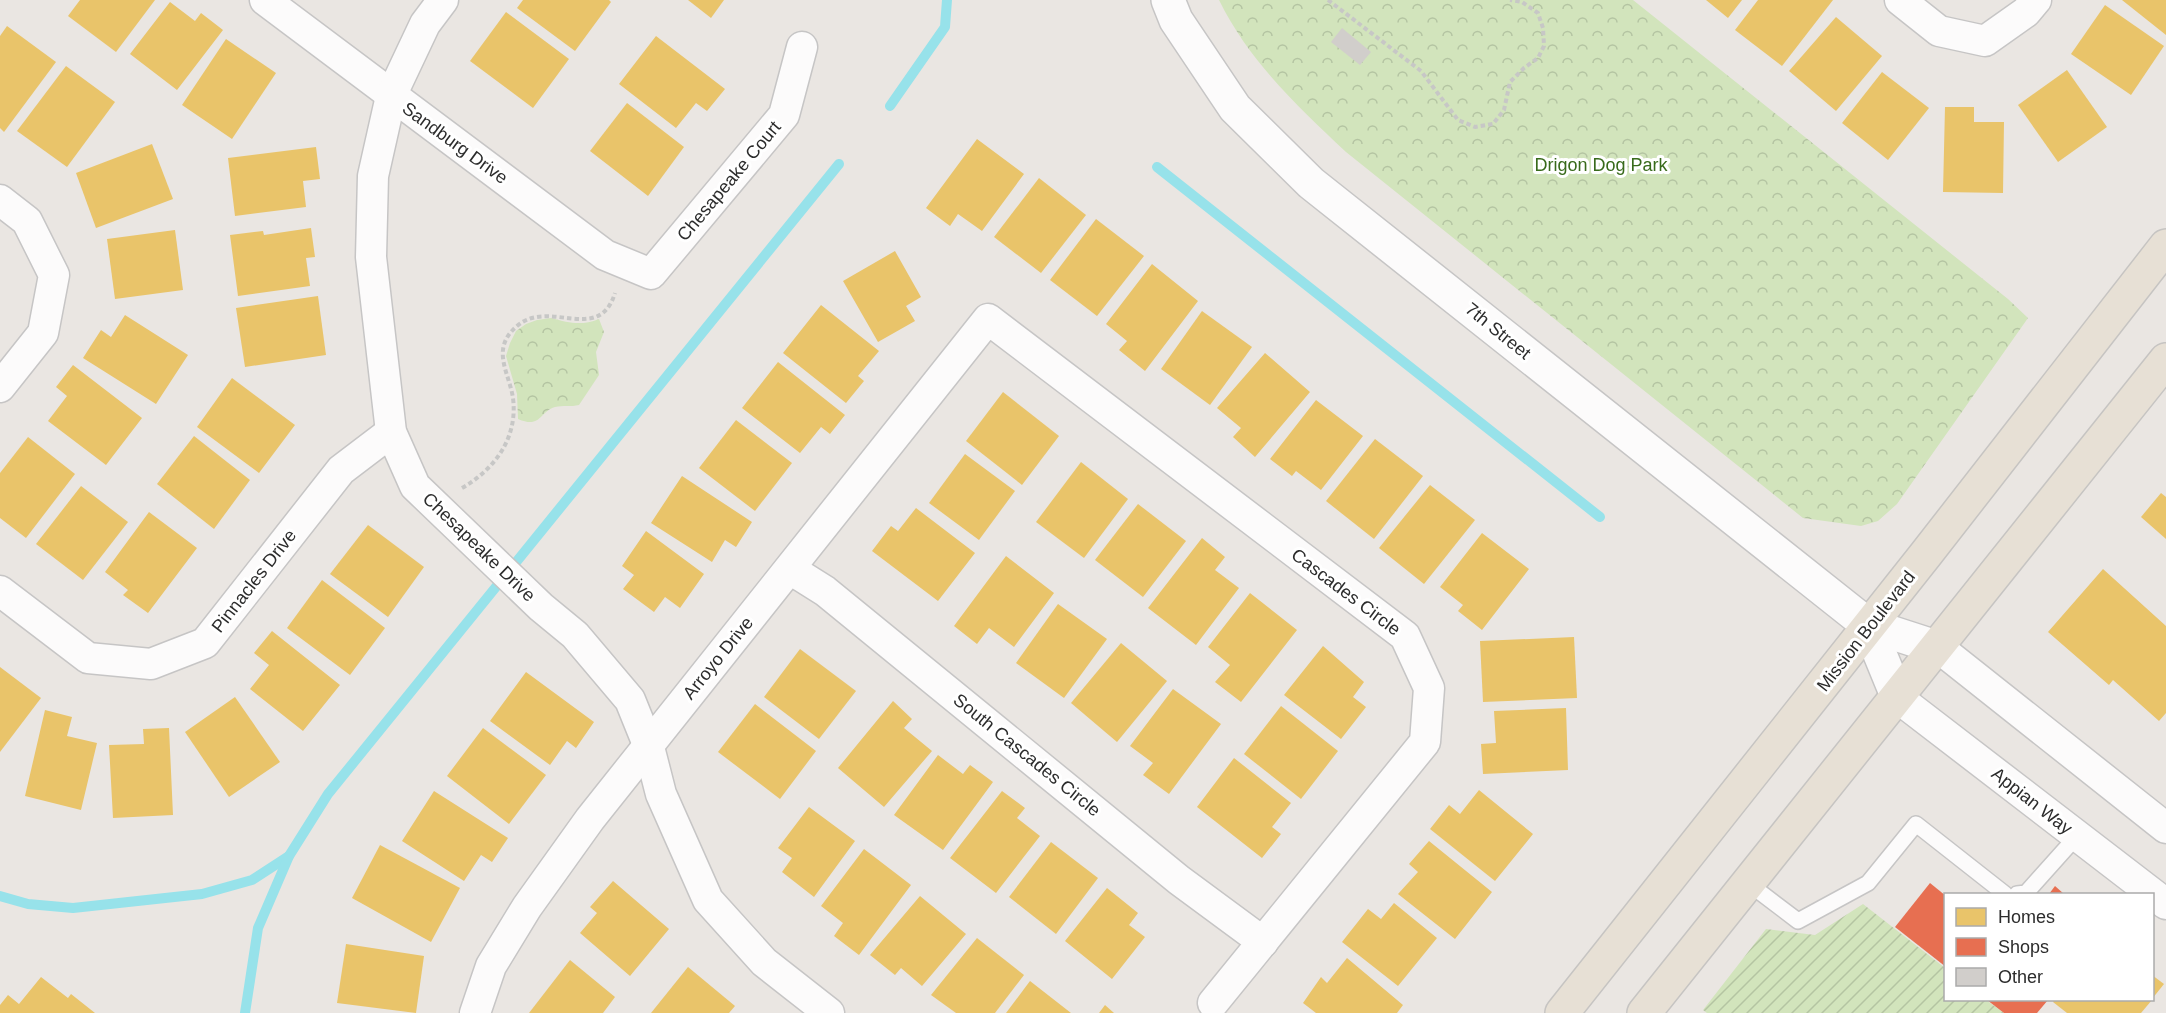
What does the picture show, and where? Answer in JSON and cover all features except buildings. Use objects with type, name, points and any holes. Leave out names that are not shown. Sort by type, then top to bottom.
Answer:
[{"type":"main road","name":"Mission Boulevard","points":[[1562,1013],[1926,554],[2166,246]]},
{"type":"main road","points":[[1644,1013],[1939,648],[2166,360]]},
{"type":"street","name":"Sandburg Drive","points":[[265,0],[605,255],[638,269]]},
{"type":"street","name":"Chesapeake Drive","points":[[443,0],[425,24],[391,96],[373,176],[371,256],[391,432],[415,486],[541,607],[575,634],[630,700],[650,747],[661,794],[708,900],[764,962],[829,1013]]},
{"type":"street","name":"7th Street","points":[[1167,0],[1176,20],[1235,108],[1311,183],[1868,625],[1939,648]]},
{"type":"street","points":[[1900,0],[1939,31],[1984,41],[2026,12],[2036,0]]},
{"type":"street","name":"Chesapeake Court","points":[[638,269],[784,114],[802,46]]},
{"type":"street","points":[[0,200],[27,221],[54,275],[43,333],[0,387]]},
{"type":"street","name":"Arroyo Drive","points":[[475,1013],[491,966],[527,907],[590,819],[650,747],[698,681],[988,319]]},
{"type":"street","name":"Cascades Circle","points":[[988,319],[1405,636],[1429,688],[1425,742],[1213,1003]]},
{"type":"street","name":"Pinnacles Drive","points":[[0,591],[88,658],[151,664],[205,643],[341,470],[391,432]]},
{"type":"street","name":"South Cascades Circle","points":[[790,569],[825,591],[1179,880],[1263,942]]},
{"type":"street","name":"7th Street","points":[[1868,625],[1898,698]]},
{"type":"street","points":[[1939,648],[2166,828]]},
{"type":"street","name":"Appian Way","points":[[1898,698],[2152,893]]},
{"type":"street","name":"Appian Way","points":[[2154,895],[2166,904]]},
{"type":"lane","points":[[1749,883],[1798,921],[1868,883],[1916,824],[2004,893]]},
{"type":"lane","points":[[2026,893],[2077,836]]},
{"type":"path","points":[[1328,0],[1421,71],[1458,120],[1475,127],[1493,124],[1504,110],[1510,82],[1538,58],[1544,46],[1544,28],[1538,13],[1522,2],[1510,0]]},
{"type":"path","points":[[434,505],[485,473],[501,455],[514,413],[502,355],[507,339],[516,326],[531,317],[544,314],[574,320],[599,315],[609,308],[638,269]]},
{"type":"green space","name":"Drigon Dog Park","points":[[1219,0],[1633,0],[2008,299],[2028,318],[1897,504],[1878,521],[1861,526],[1803,518],[1346,152],[1292,100],[1259,63]]},
{"type":"green space","points":[[551,318],[575,323],[599,319],[604,332],[596,352],[599,375],[579,405],[555,407],[536,421],[526,422],[518,419],[517,394],[506,356],[516,331],[526,324]]},
{"type":"green space","points":[[1863,904],[1944,967],[1944,1001],[1987,1001],[2004,1013],[1707,1013],[1703,1010],[1766,929],[1815,935]]},
{"type":"waterway","points":[[890,106],[945,27],[947,0]]},
{"type":"waterway","points":[[245,1013],[258,928],[289,856],[328,794],[839,164]]},
{"type":"waterway","points":[[1157,167],[1600,517]]},
{"type":"waterway","points":[[0,896],[28,904],[73,908],[202,894],[252,880],[289,856]]}]
